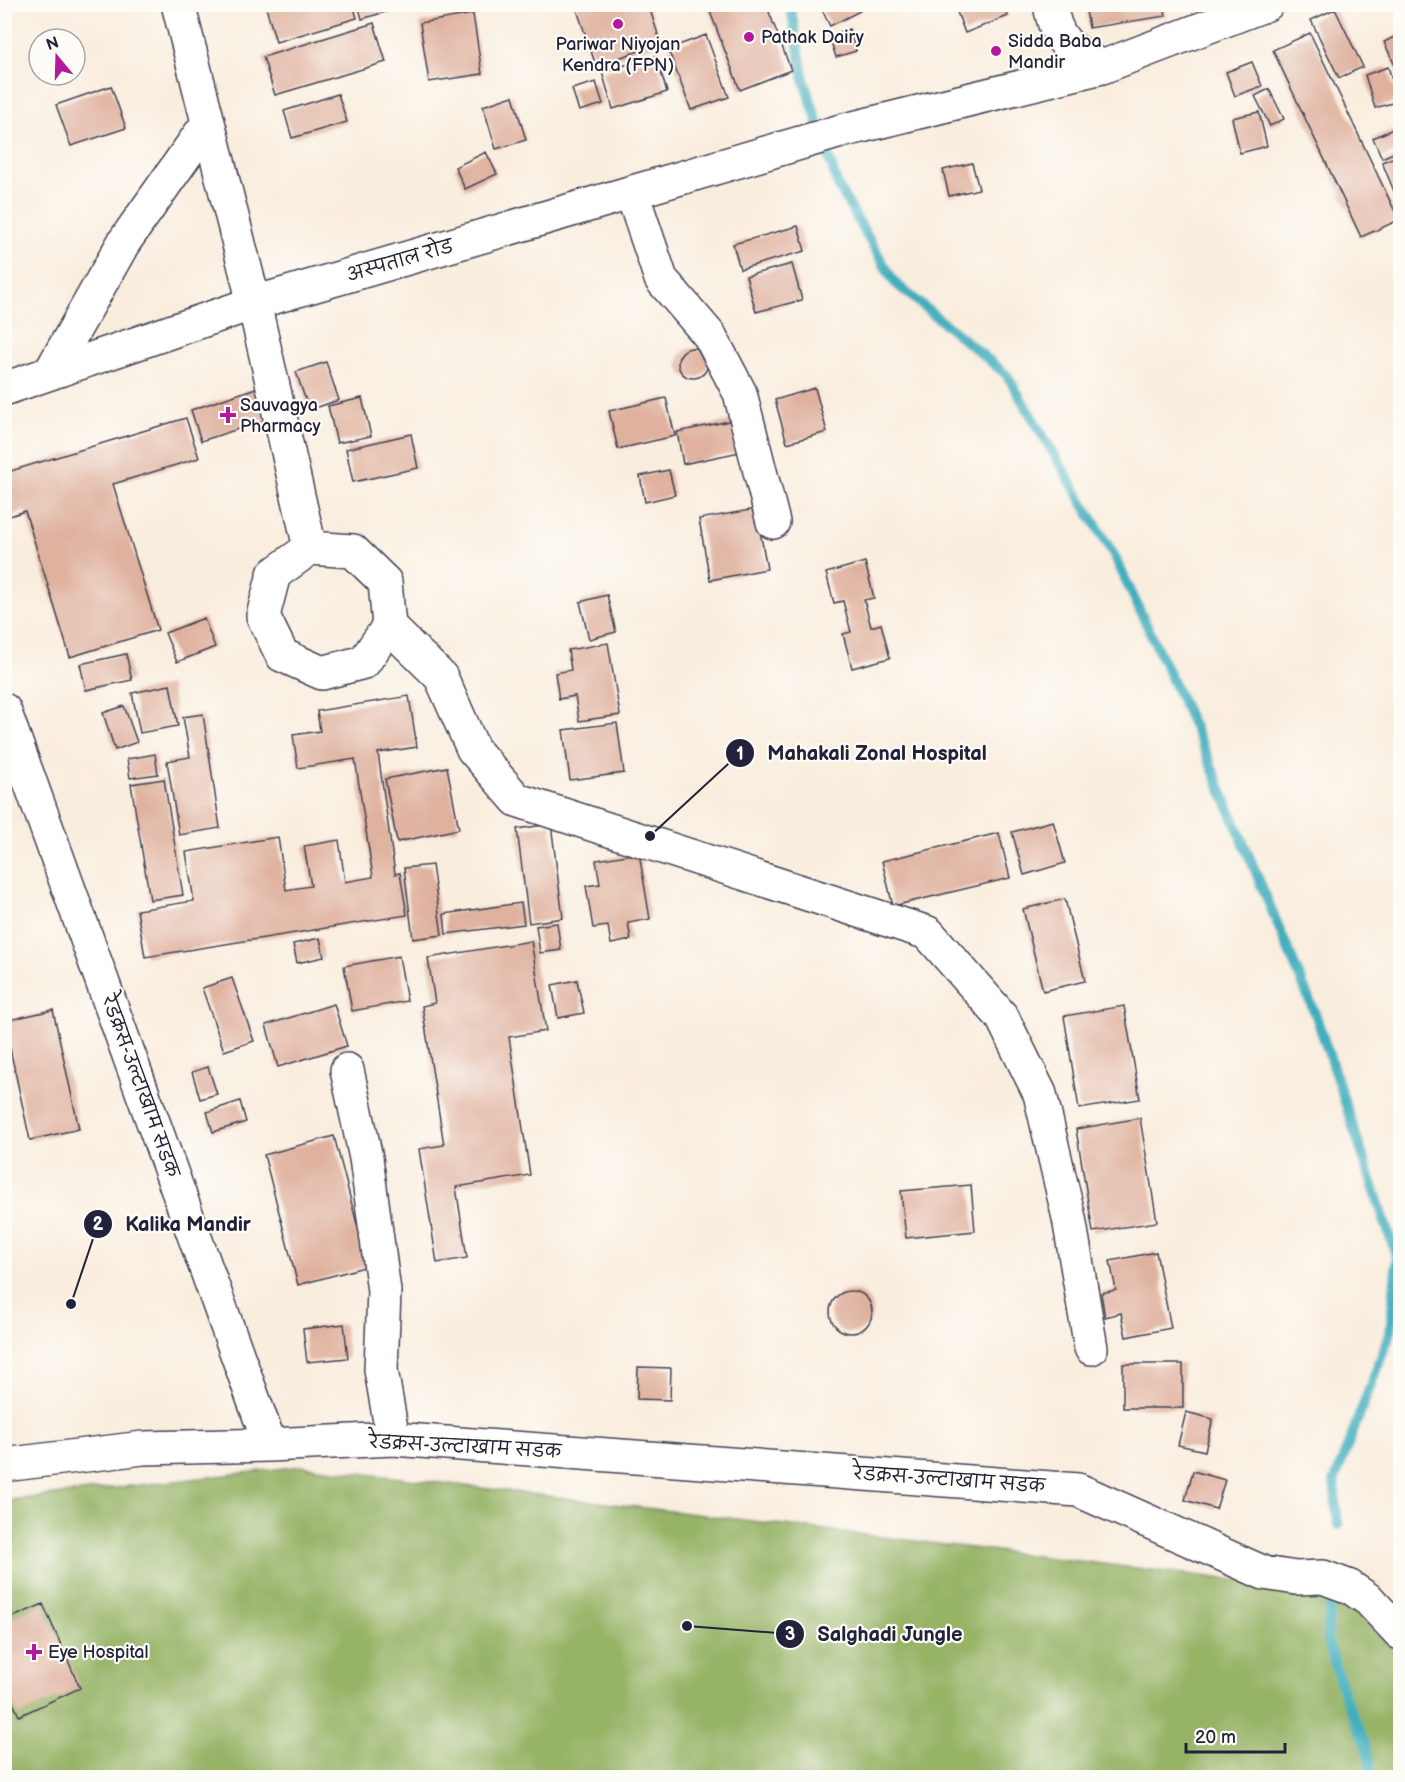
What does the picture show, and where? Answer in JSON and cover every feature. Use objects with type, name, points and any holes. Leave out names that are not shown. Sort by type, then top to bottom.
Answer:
[{"type":"street","points":[[178,4],[254,303],[310,548]]},
{"type":"street","points":[[1050,4],[1053,23],[1060,38],[1074,52],[1102,67]]},
{"type":"street","name":"अस्पताल रोड","points":[[4,389],[254,303],[841,131],[1102,67],[1267,4]]},
{"type":"street","points":[[50,373],[124,243],[208,123]]},
{"type":"street","points":[[632,193],[661,279],[710,336],[740,393],[773,522]]},
{"type":"street","points":[[310,548],[353,551],[385,582],[389,626],[364,662],[322,673],[282,655],[263,616],[274,574],[310,548]]},
{"type":"street","points":[[389,626],[441,676],[473,749],[517,800],[928,933],[1002,1017],[1040,1094],[1069,1218],[1091,1348]]},
{"type":"street","name":"रेडक्रस-उल्टाखाम सडक","points":[[4,710],[270,1445],[393,1439],[1078,1490],[1264,1574],[1296,1578],[1323,1577],[1350,1587],[1369,1600],[1401,1633]]},
{"type":"street","points":[[347,1070],[366,1158],[384,1291],[381,1370],[393,1439]]},
{"type":"street","points":[[4,1465],[142,1448],[270,1445]]},
{"type":"green space","points":[[302,1466],[1340,1593],[1400,1658],[1400,1777],[5,1777],[4,1501]]},
{"type":"building","points":[[265,4],[353,4],[357,18],[276,42]]},
{"type":"building","points":[[358,4],[393,4],[395,9],[362,19]]},
{"type":"building","name":"Pariwar Niyojan Kendra (FPN)","points":[[575,4],[648,4],[661,43],[596,66]]},
{"type":"building","name":"Pathak Dairy","points":[[707,4],[766,4],[791,70],[740,90]]},
{"type":"building","points":[[819,4],[857,4],[860,11],[830,26]]},
{"type":"building","points":[[954,4],[1004,4],[1008,16],[965,33]]},
{"type":"building","points":[[1085,4],[1164,4],[1166,16],[1089,28]]},
{"type":"building","points":[[1335,9],[1363,67],[1339,78],[1311,20]]},
{"type":"building","points":[[473,14],[482,74],[429,82],[420,23]]},
{"type":"building","points":[[374,23],[386,62],[275,95],[263,57]]},
{"type":"building","points":[[849,29],[856,51],[836,57],[829,36]]},
{"type":"building","points":[[1310,33],[1399,220],[1361,237],[1273,50]]},
{"type":"building","points":[[1400,34],[1400,76],[1384,42]]},
{"type":"building","points":[[706,35],[729,97],[691,110],[668,49]]},
{"type":"building","points":[[656,56],[667,92],[613,109],[602,72]]},
{"type":"building","points":[[1252,62],[1262,86],[1235,96],[1226,72]]},
{"type":"building","points":[[1388,67],[1399,101],[1375,108],[1365,75]]},
{"type":"building","points":[[596,82],[603,104],[579,111],[572,89]]},
{"type":"building","points":[[111,86],[126,128],[71,146],[56,105]]},
{"type":"building","points":[[1269,89],[1284,119],[1270,126],[1255,96]]},
{"type":"building","points":[[338,94],[347,122],[292,138],[284,111]]},
{"type":"building","points":[[513,96],[526,140],[496,149],[483,106]]},
{"type":"building","points":[[1259,112],[1267,146],[1240,153],[1232,118]]},
{"type":"building","points":[[1400,126],[1400,150],[1382,158],[1373,138]]},
{"type":"building","points":[[486,152],[497,174],[465,189],[455,167]]},
{"type":"building","points":[[1400,155],[1400,206],[1382,162]]},
{"type":"building","points":[[972,163],[979,189],[949,196],[943,170]]},
{"type":"building","points":[[798,226],[805,251],[740,269],[733,244]]},
{"type":"building","points":[[792,264],[802,300],[756,312],[746,276]]},
{"type":"building","points":[[693,348],[704,352],[708,363],[704,374],[693,378],[682,374],[678,363],[682,352]]},
{"type":"building","points":[[326,362],[339,400],[309,410],[296,372]]},
{"type":"building","name":"Sauvagya Pharmacy","points":[[256,388],[266,420],[201,441],[191,410]]},
{"type":"building","points":[[815,388],[827,432],[787,443],[775,400]]},
{"type":"building","points":[[362,398],[371,436],[337,443],[328,406]]},
{"type":"building","points":[[666,398],[675,436],[618,449],[609,411]]},
{"type":"building","points":[[186,418],[199,458],[113,484],[158,630],[70,657],[25,511],[4,518],[4,473]]},
{"type":"building","points":[[734,420],[740,452],[683,464],[677,432]]},
{"type":"building","points":[[411,434],[418,468],[353,482],[346,449]]},
{"type":"building","points":[[669,470],[675,495],[645,502],[640,476]]},
{"type":"building","points":[[756,509],[767,569],[710,580],[699,519]]},
{"type":"building","points":[[865,562],[874,598],[864,600],[871,627],[881,624],[890,658],[852,668],[843,634],[851,632],[843,601],[834,603],[826,573]]},
{"type":"building","points":[[607,595],[616,632],[589,639],[580,602]]},
{"type":"building","points":[[204,618],[215,647],[177,662],[165,633]]},
{"type":"building","points":[[608,643],[620,715],[579,721],[575,696],[559,699],[555,673],[571,670],[568,650]]},
{"type":"building","points":[[126,654],[132,680],[86,690],[80,664]]},
{"type":"building","points":[[170,685],[178,726],[140,733],[132,693]]},
{"type":"building","points":[[409,696],[417,747],[378,753],[395,874],[400,873],[407,915],[145,957],[137,910],[194,901],[186,852],[278,837],[286,890],[311,886],[304,846],[339,840],[345,882],[373,877],[355,759],[298,768],[293,735],[320,731],[317,711]]},
{"type":"building","points":[[124,706],[137,742],[115,750],[103,713]]},
{"type":"building","points":[[203,714],[220,828],[179,835],[167,761],[190,757],[183,717]]},
{"type":"building","points":[[617,723],[624,773],[570,780],[563,730]]},
{"type":"building","points":[[155,754],[158,774],[130,778],[127,759]]},
{"type":"building","points":[[447,767],[459,829],[397,842],[385,779]]},
{"type":"building","points":[[164,779],[183,895],[150,900],[131,784]]},
{"type":"building","points":[[1053,821],[1065,863],[1024,875],[1012,832]]},
{"type":"building","points":[[551,824],[563,918],[529,923],[517,829]]},
{"type":"building","points":[[999,833],[1010,878],[893,906],[882,861]]},
{"type":"building","points":[[639,853],[650,919],[628,923],[631,940],[611,944],[608,926],[593,928],[586,886],[600,884],[596,860]]},
{"type":"building","points":[[432,865],[442,935],[413,939],[404,868]]},
{"type":"building","points":[[1065,899],[1085,981],[1043,991],[1023,909]]},
{"type":"building","points":[[521,903],[524,924],[446,934],[444,914]]},
{"type":"building","points":[[557,923],[561,950],[540,953],[536,926]]},
{"type":"building","points":[[320,938],[324,957],[297,963],[293,944]]},
{"type":"building","points":[[531,941],[546,1031],[509,1037],[530,1175],[456,1187],[467,1258],[437,1263],[419,1149],[444,1145],[422,1006],[435,1003],[428,958]]},
{"type":"building","points":[[399,956],[407,1001],[352,1011],[344,966]]},
{"type":"building","points":[[232,978],[254,1041],[224,1051],[202,988]]},
{"type":"building","points":[[577,980],[584,1013],[558,1018],[552,985]]},
{"type":"building","points":[[334,1004],[347,1046],[278,1067],[266,1025]]},
{"type":"building","points":[[1124,1006],[1140,1099],[1079,1109],[1064,1016]]},
{"type":"building","points":[[53,1010],[79,1129],[30,1140],[4,1021]]},
{"type":"building","points":[[208,1067],[217,1094],[200,1099],[192,1072]]},
{"type":"building","points":[[240,1101],[246,1122],[213,1132],[207,1112]]},
{"type":"building","points":[[1140,1118],[1157,1222],[1093,1232],[1076,1129]]},
{"type":"building","points":[[334,1136],[368,1266],[298,1285],[264,1155]]},
{"type":"building","points":[[971,1185],[975,1231],[906,1238],[901,1191]]},
{"type":"building","points":[[1156,1252],[1171,1328],[1126,1337],[1121,1313],[1105,1317],[1101,1293],[1116,1290],[1110,1261]]},
{"type":"building","points":[[851,1291],[859,1292],[866,1297],[871,1304],[871,1320],[866,1327],[859,1332],[851,1333],[843,1332],[836,1327],[831,1320],[830,1312],[831,1304],[836,1297],[843,1292]]},
{"type":"building","points":[[344,1324],[348,1358],[307,1362],[303,1329]]},
{"type":"building","points":[[1123,1364],[1183,1364],[1183,1408],[1123,1408]]},
{"type":"building","points":[[638,1367],[671,1368],[670,1400],[637,1399]]},
{"type":"building","points":[[1186,1412],[1213,1419],[1205,1451],[1178,1445]]},
{"type":"building","points":[[1193,1471],[1225,1480],[1216,1509],[1185,1500]]},
{"type":"building","name":"Eye Hospital","points":[[43,1604],[80,1688],[19,1716],[4,1683],[4,1621]]},
{"type":"waterway","points":[[790,4],[804,80],[838,186],[894,282],[1007,375],[1115,557],[1205,751],[1316,1016],[1397,1258],[1390,1334],[1334,1482],[1338,1525]]},
{"type":"waterway","points":[[1332,1591],[1327,1638],[1343,1692],[1365,1743],[1373,1778]]},
{"type":"place","name":"Pariwar Niyojan Kendra (FPN)","points":[[618,24]]},
{"type":"place","name":"Pathak Dairy","points":[[749,37]]},
{"type":"place","name":"Sidda Baba Mandir","points":[[996,51]]},
{"type":"place","name":"Sauvagya Pharmacy","points":[[228,415]]},
{"type":"place","name":"Mahakali Zonal Hospital","points":[[650,836]]},
{"type":"place","name":"Kalika Mandir","points":[[71,1304]]},
{"type":"place","name":"Salghadi Jungle","points":[[687,1626]]},
{"type":"place","name":"Eye Hospital","points":[[34,1652]]}]
